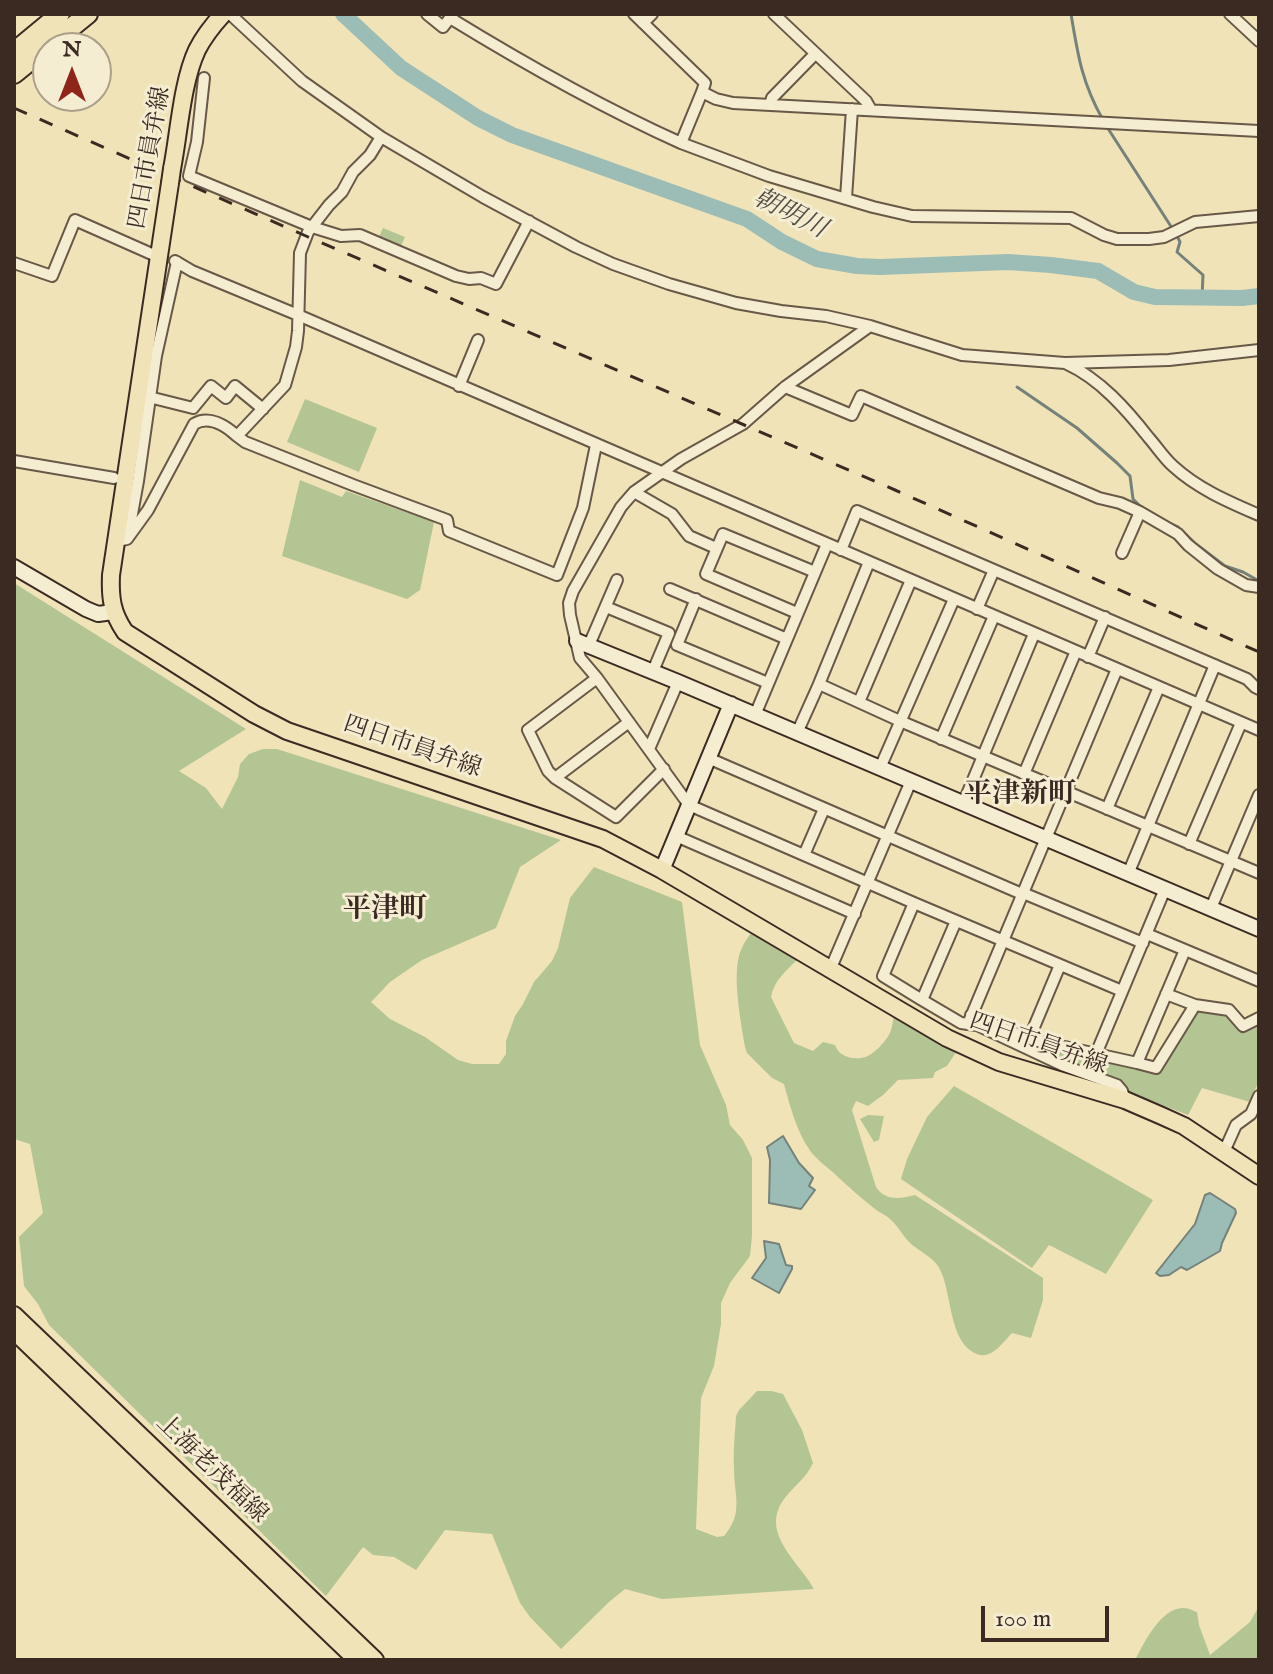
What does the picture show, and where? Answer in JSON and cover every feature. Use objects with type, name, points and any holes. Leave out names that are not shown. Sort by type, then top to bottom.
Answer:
[{"type":"highway","points":[[14,52],[60,14]]},
{"type":"highway","points":[[14,74],[88,14]]},
{"type":"main road","name":"四日市員弁線","points":[[223,14],[197,51],[186,92],[171,176],[122,540],[111,575],[113,612],[125,632],[254,714],[287,731],[603,839],[662,870],[947,1038],[999,1062],[1125,1100],[1184,1126],[1259,1176]]},
{"type":"main road","name":"上海老茂福線","points":[[14,1315],[375,1660]]},
{"type":"main road","name":"上海老茂福線","points":[[14,1331],[357,1660]]},
{"type":"street","points":[[230,14],[302,81],[381,137],[483,197],[613,264],[703,294],[736,303],[826,316],[870,326],[962,355],[1065,363],[1169,360],[1259,350]]},
{"type":"street","points":[[427,14],[443,27],[451,16],[516,59],[626,118],[681,143],[769,176],[873,207],[912,216],[1071,218],[1117,239],[1164,237],[1195,222],[1259,216]]},
{"type":"street","points":[[634,14],[705,83],[681,143]]},
{"type":"street","points":[[643,23],[652,14]]},
{"type":"street","points":[[774,14],[866,101],[871,110]]},
{"type":"street","points":[[1230,14],[1259,41]]},
{"type":"street","points":[[770,105],[772,98],[815,54]]},
{"type":"street","points":[[204,78],[197,142],[189,176],[312,227],[341,236],[360,235],[456,276],[481,278],[496,284],[529,221]]},
{"type":"street","points":[[702,92],[733,103],[1259,131]]},
{"type":"street","points":[[846,198],[852,109]]},
{"type":"street","points":[[237,436],[285,385],[296,347],[300,253],[306,236],[381,137]]},
{"type":"street","points":[[14,263],[52,276],[75,220],[154,255]]},
{"type":"street","points":[[122,540],[138,481],[160,332],[176,262],[1259,730]]},
{"type":"street","points":[[870,326],[785,387],[743,424],[692,452],[634,492],[621,507],[571,597],[570,615],[583,643],[1259,929]]},
{"type":"street","points":[[459,386],[478,340]]},
{"type":"street","points":[[1065,363],[1094,381],[1129,413],[1172,465],[1211,493],[1259,515]]},
{"type":"street","points":[[149,397],[193,408],[211,386],[226,398],[235,386],[263,409]]},
{"type":"street","points":[[785,387],[852,415],[861,396],[1099,498],[1120,503],[1178,534],[1218,569],[1246,585],[1259,587]]},
{"type":"street","points":[[122,540],[148,510],[194,424],[201,420],[227,427],[245,442],[447,520],[449,531],[557,575],[583,508],[596,445]]},
{"type":"street","points":[[14,461],[114,478]]},
{"type":"street","points":[[634,492],[672,514],[689,536],[716,548]]},
{"type":"street","points":[[841,550],[857,511],[1247,679],[1259,689]]},
{"type":"street","points":[[1122,553],[1140,512]]},
{"type":"street","points":[[797,613],[706,574],[716,548],[723,534],[815,572]]},
{"type":"street","points":[[755,715],[827,544]]},
{"type":"street","points":[[797,733],[869,562]]},
{"type":"street","points":[[14,567],[86,609],[98,614],[113,612]]},
{"type":"street","points":[[977,609],[994,570]]},
{"type":"street","points":[[617,580],[606,607],[583,643],[580,658],[689,805],[1122,991]]},
{"type":"street","points":[[859,702],[911,580]]},
{"type":"street","points":[[670,589],[787,639]]},
{"type":"street","points":[[696,599],[677,645],[768,683]]},
{"type":"street","points":[[880,768],[954,599]]},
{"type":"street","points":[[606,607],[669,633],[653,671]]},
{"type":"street","points":[[941,739],[994,616]]},
{"type":"street","points":[[1088,657],[1105,617]]},
{"type":"street","points":[[963,804],[1034,634]]},
{"type":"street","points":[[1024,774],[1076,651]]},
{"type":"street","points":[[1128,874],[1215,665]]},
{"type":"street","points":[[970,1019],[1117,669]]},
{"type":"street","points":[[597,678],[528,730],[548,771],[616,817],[664,769]]},
{"type":"street","points":[[649,749],[678,682]]},
{"type":"street","points":[[819,684],[1259,873]]},
{"type":"street","points":[[1107,809],[1159,687]]},
{"type":"street","points":[[662,870],[731,704]]},
{"type":"street","points":[[555,778],[629,722]]},
{"type":"street","points":[[1189,844],[1241,723]]},
{"type":"street","points":[[708,758],[1023,893],[1185,950],[1259,981]]},
{"type":"street","points":[[830,970],[911,781]]},
{"type":"street","points":[[1211,908],[1259,795]]},
{"type":"street","points":[[804,855],[824,809]]},
{"type":"street","points":[[676,836],[855,914]]},
{"type":"street","points":[[1096,1054],[1165,889]]},
{"type":"street","points":[[914,903],[883,976],[961,1023],[970,1019],[1029,1039],[1156,1068],[1195,1005]]},
{"type":"street","points":[[922,1000],[956,921]]},
{"type":"street","points":[[1137,1063],[1185,950]]},
{"type":"street","points":[[1029,1039],[1060,965]]},
{"type":"street","points":[[1166,994],[1195,1005],[1229,1010],[1243,1026],[1259,1018]]},
{"type":"street","points":[[970,1019],[1062,1065],[1117,1085],[1125,1100]]},
{"type":"street","points":[[1223,1154],[1236,1125],[1251,1114],[1259,1096]]},
{"type":"green space","points":[[383,228],[405,237],[400,248],[378,239]]},
{"type":"green space","points":[[305,399],[377,428],[359,472],[287,442]]},
{"type":"green space","points":[[300,480],[342,497],[346,491],[434,522],[420,590],[407,599],[282,556]]},
{"type":"green space","points":[[14,583],[246,729],[179,771],[206,788],[222,809],[238,777],[240,764],[249,754],[263,749],[277,749],[561,840],[520,867],[496,928],[422,960],[390,982],[371,1002],[390,1019],[425,1037],[458,1060],[472,1064],[499,1064],[506,1054],[506,1041],[515,1016],[558,948],[570,898],[594,867],[682,902],[700,1045],[726,1105],[730,1125],[743,1140],[752,1158],[750,1256],[730,1283],[721,1303],[714,1366],[701,1398],[696,1529],[717,1537],[724,1536],[734,1520],[734,1449],[739,1410],[757,1391],[783,1394],[802,1430],[813,1463],[782,1502],[776,1526],[785,1548],[814,1589],[662,1599],[625,1589],[561,1649],[520,1603],[492,1534],[445,1530],[416,1570],[394,1557],[373,1555],[363,1547],[326,1596],[49,1325],[24,1286],[19,1237],[43,1213],[30,1144],[14,1139]]},
{"type":"green space","points":[[751,933],[799,958],[778,980],[771,997],[794,1043],[813,1051],[823,1042],[835,1045],[844,1056],[868,1056],[889,1036],[894,1013],[958,1049],[947,1066],[935,1072],[933,1078],[898,1080],[868,1106],[856,1101],[852,1110],[880,1192],[893,1198],[915,1195],[1043,1278],[1043,1300],[1031,1338],[1012,1333],[988,1355],[977,1354],[967,1348],[955,1327],[943,1276],[936,1263],[910,1243],[896,1225],[821,1162],[806,1145],[784,1084],[772,1078],[747,1053],[745,1047],[737,971],[741,950]]},
{"type":"green space","points":[[1195,1006],[1226,1015],[1243,1030],[1259,1021],[1259,1080],[1250,1102],[1202,1088],[1188,1115],[1131,1093],[1120,1079],[1064,1061],[1046,1048],[1156,1069]]},
{"type":"green space","points":[[954,1086],[1153,1200],[1106,1274],[1049,1245],[1032,1268],[901,1179],[927,1117]]},
{"type":"green space","points":[[868,1115],[884,1116],[879,1140],[874,1142],[860,1119]]},
{"type":"green space","points":[[1259,1606],[1259,1660],[1135,1660],[1154,1627],[1176,1609],[1186,1608],[1197,1612],[1210,1655],[1250,1622]]},
{"type":"water","points":[[783,1136],[799,1163],[813,1178],[809,1186],[815,1190],[801,1209],[769,1203],[770,1160],[767,1147]]},
{"type":"water","points":[[1210,1193],[1235,1209],[1236,1213],[1220,1251],[1187,1270],[1181,1267],[1169,1275],[1160,1276],[1156,1273],[1195,1224],[1205,1195]]},
{"type":"water","points":[[764,1241],[779,1244],[786,1265],[792,1266],[779,1293],[752,1278],[766,1258]]},
{"type":"waterway","name":"朝明川","points":[[343,14],[401,68],[478,118],[512,135],[747,219],[782,242],[817,259],[880,267],[1008,262],[1051,265],[1098,271],[1134,292],[1155,297],[1259,296]]},
{"type":"waterway","points":[[1071,14],[1085,81],[1103,120]]},
{"type":"waterway","points":[[1107,127],[1172,228]]},
{"type":"waterway","points":[[1176,234],[1180,242],[1177,252],[1203,275],[1202,298]]},
{"type":"waterway","points":[[1017,387],[1077,428],[1117,463],[1130,476],[1133,499],[1142,508]]},
{"type":"waterway","points":[[1166,522],[1178,527],[1225,566],[1259,581]]},
{"type":"railway","points":[[14,108],[895,490],[1259,652]]},
{"type":"district","name":"平津新町","points":[[1020,796]]},
{"type":"district","name":"平津町","points":[[385,911]]}]
